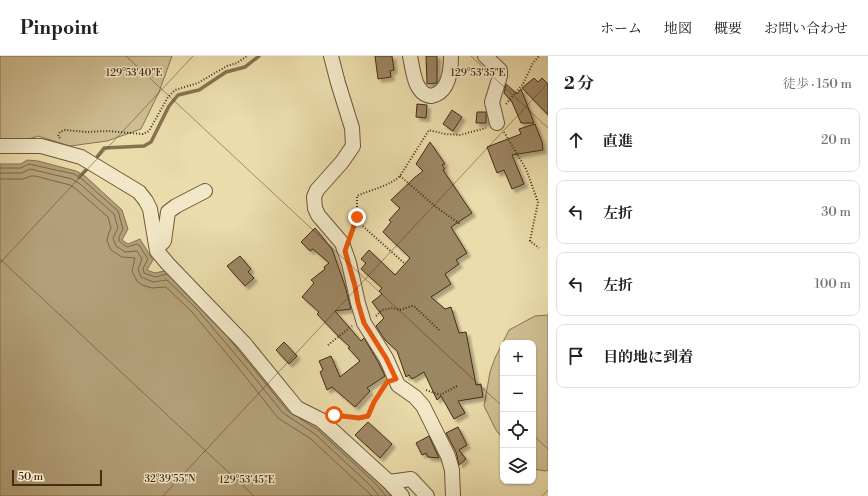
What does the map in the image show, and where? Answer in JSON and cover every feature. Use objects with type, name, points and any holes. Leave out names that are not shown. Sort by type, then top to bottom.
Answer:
[{"type":"street","points":[[331,56],[352,128],[353,146],[342,162],[317,190],[314,202],[318,215],[342,243],[355,286],[358,303],[366,326],[386,358],[398,385],[415,397],[423,406],[448,456],[452,470],[453,496]]},
{"type":"street","points":[[410,56],[418,87],[423,93],[431,96],[438,94],[447,81],[451,67],[451,56]]},
{"type":"street","points":[[485,56],[500,70],[500,76],[492,102],[497,123]]},
{"type":"street","points":[[0,146],[41,146],[81,157],[140,192],[146,200],[150,210],[157,251],[168,264],[244,343],[298,408],[318,419],[352,447],[402,496]]},
{"type":"street","points":[[157,248],[164,241],[168,212],[176,206],[205,191]]},
{"type":"street","points":[[389,482],[411,479],[427,496]]},
{"type":"path","points":[[71,154],[58,136],[60,132],[65,130],[88,132],[108,130],[143,134],[149,131],[168,97],[175,90],[198,83],[227,66],[237,63],[246,56]]},
{"type":"path","points":[[345,251],[357,217],[357,196],[394,182],[400,176],[429,130],[445,134],[460,135],[486,128],[497,123],[505,104],[523,84],[533,63],[539,56]]},
{"type":"path","points":[[497,123],[526,169],[538,202],[530,241],[539,248]]},
{"type":"path","points":[[400,176],[436,207],[460,224]]},
{"type":"path","points":[[356,220],[404,263]]},
{"type":"path","points":[[328,345],[351,326],[360,324],[366,326],[382,310],[393,308],[400,310],[412,306],[415,307],[439,330]]},
{"type":"path","points":[[318,419],[334,415],[359,418],[368,416],[374,402],[387,382],[396,379]]},
{"type":"path","points":[[422,388],[440,395],[457,386]]},
{"type":"shaded area","points":[[0,56],[172,56],[159,92],[141,129],[107,141],[70,146],[38,136],[5,147],[0,147]]},
{"type":"shaded area","points":[[548,315],[548,470],[545,471],[536,470],[536,340],[504,340],[509,330],[535,316]]},
{"type":"shaded area","points":[[500,348],[500,435],[484,406],[490,372]]},
{"type":"water","points":[[27,160],[38,161],[76,171],[85,176],[122,210],[128,229],[122,240],[128,244],[140,239],[153,260],[147,270],[155,273],[169,270],[321,427],[378,480],[391,496],[0,496],[0,164],[21,164]]},
{"type":"building","points":[[375,56],[392,56],[394,70],[390,71],[391,77],[378,79]]},
{"type":"building","points":[[426,56],[437,56],[437,83],[427,84]]},
{"type":"building","points":[[534,78],[538,82],[542,78],[548,84],[548,115],[522,88]]},
{"type":"building","points":[[506,84],[517,94],[521,89],[534,123],[521,123],[512,102],[504,93]]},
{"type":"building","points":[[417,104],[427,105],[426,118],[416,117]]},
{"type":"building","points":[[452,110],[462,117],[453,131],[443,124]]},
{"type":"building","points":[[477,112],[486,112],[486,123],[476,123]]},
{"type":"building","points":[[535,124],[542,142],[543,150],[512,155],[524,184],[512,189],[504,170],[497,173],[487,147],[521,134],[519,129]]},
{"type":"building","points":[[430,142],[445,164],[442,165],[445,169],[443,170],[472,213],[451,227],[467,253],[456,260],[459,264],[445,274],[451,284],[431,297],[445,309],[451,307],[459,333],[466,332],[476,385],[481,384],[483,397],[458,401],[465,413],[454,419],[441,396],[437,400],[424,372],[412,379],[409,375],[406,377],[397,351],[385,340],[376,326],[384,318],[372,302],[382,294],[379,291],[382,288],[361,269],[366,263],[361,259],[369,250],[395,275],[410,258],[383,232],[391,222],[389,220],[400,208],[391,200],[423,171],[416,164]]},
{"type":"building","points":[[315,228],[332,249],[345,286],[351,309],[335,311],[361,341],[364,338],[385,376],[367,388],[370,391],[355,407],[332,387],[327,390],[320,372],[323,370],[319,361],[331,356],[340,377],[360,361],[348,348],[350,347],[317,314],[319,312],[302,297],[314,283],[311,280],[325,269],[324,267],[329,263],[313,249],[310,251],[301,242]]},
{"type":"building","points":[[240,256],[251,269],[248,272],[254,278],[245,286],[227,266]]},
{"type":"building","points":[[284,342],[297,356],[289,364],[276,350]]},
{"type":"building","points":[[368,422],[392,444],[380,458],[355,435]]},
{"type":"building","points":[[458,427],[467,445],[459,450],[466,459],[459,465],[456,452],[446,433]]},
{"type":"building","points":[[429,436],[439,458],[428,457],[426,453],[422,455],[416,443]]},
{"type":"waterway","points":[[93,162],[104,148],[144,146],[151,142],[169,106],[178,95],[199,90],[226,72],[245,67],[259,56]]},
{"type":"waterway","points":[[79,177],[89,167]]},
{"type":"route","points":[[334,415],[359,418],[368,416],[374,402],[387,382],[396,379],[386,358],[364,323],[345,251],[357,217]]}]
